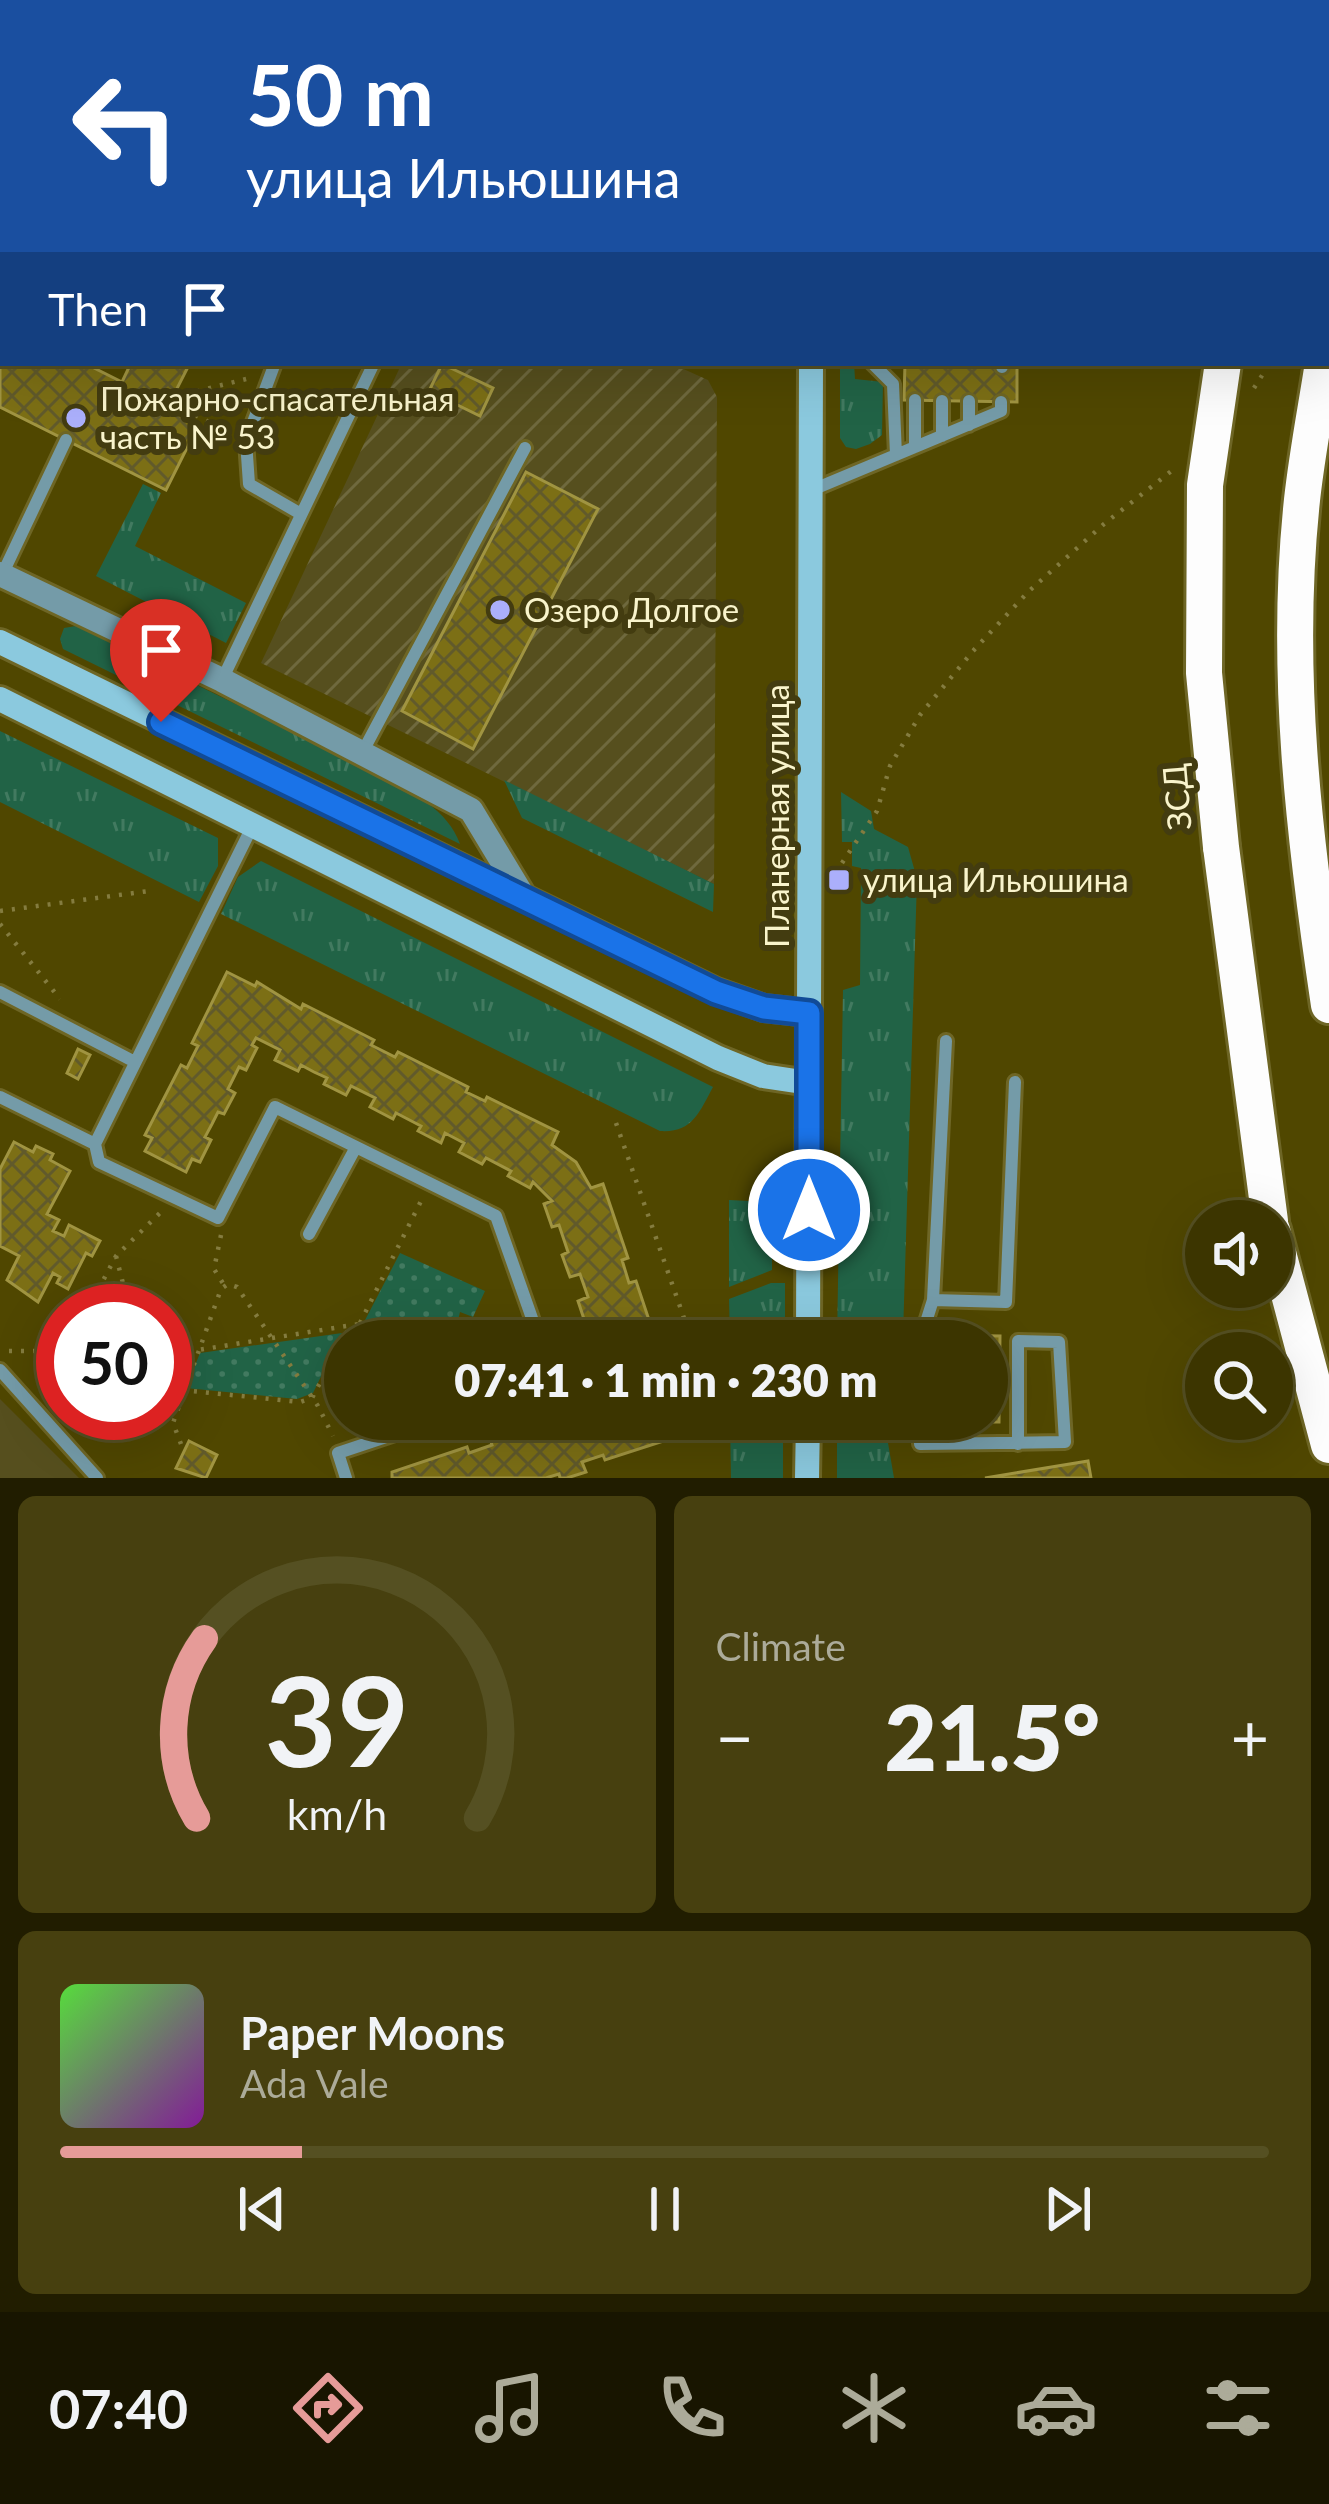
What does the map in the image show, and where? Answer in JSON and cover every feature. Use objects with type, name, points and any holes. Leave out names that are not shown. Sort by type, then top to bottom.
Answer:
[{"type":"highway","name":"ЗСД","points":[[1222,366],[1205,485],[1204,674],[1221,848],[1268,1200]]},
{"type":"highway","points":[[1323,366],[1301,502],[1295,678],[1305,848],[1329,1005]]},
{"type":"highway","name":"ЗСД","points":[[1293,1308],[1329,1445]]},
{"type":"main road","name":"Планерная улица","points":[[808,1320],[812,366]]},
{"type":"main road","points":[[0,642],[716,992],[764,1008],[809,1013]]},
{"type":"main road","points":[[0,699],[718,1058],[763,1076],[809,1083]]},
{"type":"main road","points":[[807,1478],[808,1440]]},
{"type":"street","points":[[1,576],[222,680],[471,810],[523,896]]},
{"type":"lane","points":[[222,680],[373,366]]},
{"type":"lane","points":[[875,366],[893,384],[896,455]]},
{"type":"lane","points":[[273,368],[246,441],[249,484],[301,514]]},
{"type":"lane","points":[[915,400],[915,448]]},
{"type":"lane","points":[[942,400],[942,436]]},
{"type":"lane","points":[[969,401],[969,425]]},
{"type":"lane","points":[[811,490],[1001,411],[1001,402]]},
{"type":"lane","points":[[1,576],[67,440]]},
{"type":"lane","points":[[362,753],[525,448]]},
{"type":"lane","points":[[254,824],[95,1144],[99,1162],[218,1218],[274,1107],[496,1216],[533,1320]]},
{"type":"lane","points":[[0,992],[135,1062]]},
{"type":"lane","points":[[927,1320],[933,1300],[946,1041]]},
{"type":"lane","points":[[933,1300],[1006,1302],[1015,1082]]},
{"type":"lane","points":[[0,1097],[95,1144]]},
{"type":"lane","points":[[309,1234],[356,1147]]},
{"type":"lane","points":[[920,1440],[920,1444],[1018,1444],[1065,1442],[1059,1342],[1018,1341],[1018,1444]]},
{"type":"lane","points":[[0,1370],[97,1478]]},
{"type":"lane","points":[[346,1478],[338,1453],[377,1440]]},
{"type":"path","points":[[1254,388],[1268,366]]},
{"type":"path","points":[[246,441],[178,406],[186,394],[273,368]]},
{"type":"path","points":[[842,862],[877,811],[890,766],[920,715],[960,667],[1029,591],[1177,466]]},
{"type":"path","points":[[0,911],[149,891]]},
{"type":"path","points":[[0,924],[94,1041]]},
{"type":"path","points":[[616,1123],[685,1320]]},
{"type":"path","points":[[361,1320],[430,1183]]},
{"type":"path","points":[[101,1284],[116,1256],[175,1198]]},
{"type":"path","points":[[218,1218],[222,1230],[214,1269],[224,1285],[237,1287],[312,1398],[338,1453]]},
{"type":"path","points":[[116,1256],[123,1284]]},
{"type":"path","points":[[192,1365],[224,1285]]},
{"type":"path","points":[[192,1350],[324,1330]]},
{"type":"path","points":[[0,1352],[36,1351]]},
{"type":"path","points":[[192,1391],[300,1402],[312,1398],[324,1375]]},
{"type":"path","points":[[179,1440],[181,1444]]},
{"type":"shaded area","points":[[401,366],[677,366],[708,380],[717,397],[714,884],[261,663]]},
{"type":"shaded area","points":[[0,1399],[79,1478],[0,1478]]},
{"type":"green space","points":[[840,366],[854,366],[855,379],[883,382],[882,435],[856,449],[846,447],[840,438]]},
{"type":"green space","points":[[143,484],[161,493],[135,546],[246,603],[226,643],[96,576]]},
{"type":"green space","points":[[76,626],[394,782],[438,812],[460,844],[63,649],[64,628]]},
{"type":"green space","points":[[0,731],[218,838],[218,866],[199,902],[0,802]]},
{"type":"green space","points":[[504,780],[714,884],[713,912],[522,818]]},
{"type":"green space","points":[[841,792],[871,811],[874,829],[908,847],[917,879],[903,1320],[837,1320],[843,990],[860,985],[861,868],[852,866],[852,842],[842,842]]},
{"type":"green space","points":[[261,861],[713,1087],[687,1125],[660,1131],[221,914],[238,877]]},
{"type":"green space","points":[[729,1200],[772,1202],[772,1270],[729,1287]]},
{"type":"green space","points":[[400,1253],[485,1291],[473,1317],[460,1312],[458,1320],[365,1320]]},
{"type":"green space","points":[[771,1283],[785,1283],[785,1320],[730,1320],[729,1299]]},
{"type":"green space","points":[[324,1336],[324,1370],[313,1393],[297,1399],[192,1389],[200,1353]]},
{"type":"green space","points":[[730,1440],[783,1440],[783,1478],[731,1478]]},
{"type":"green space","points":[[888,1440],[894,1478],[837,1478],[837,1441]]},
{"type":"building","points":[[0,366],[90,366],[122,382],[130,366],[188,366],[167,408],[199,424],[166,490],[0,407]]},
{"type":"building","points":[[441,366],[493,388],[480,416],[429,391]]},
{"type":"building","points":[[905,366],[1017,367],[1017,402],[904,400]]},
{"type":"building","name":"Озеро Долгое","points":[[526,472],[598,509],[473,749],[402,711]]},
{"type":"building","points":[[227,972],[255,986],[257,982],[301,1009],[303,1004],[374,1040],[371,1045],[395,1057],[398,1052],[468,1087],[466,1092],[485,1101],[487,1097],[558,1132],[552,1145],[576,1162],[591,1188],[603,1184],[628,1258],[622,1260],[629,1283],[636,1281],[649,1320],[584,1320],[578,1301],[588,1297],[580,1274],[570,1277],[559,1225],[552,1227],[544,1204],[552,1201],[533,1182],[530,1188],[486,1158],[482,1164],[459,1152],[464,1143],[445,1133],[441,1143],[396,1113],[393,1119],[370,1107],[375,1098],[351,1086],[346,1095],[324,1084],[327,1078],[301,1065],[298,1071],[275,1060],[280,1050],[256,1038],[252,1045],[257,1048],[246,1070],[239,1067],[228,1089],[235,1093],[205,1137],[211,1140],[200,1162],[192,1159],[186,1172],[145,1151],[152,1138],[145,1135],[181,1065],[187,1068],[198,1046],[192,1043]]},
{"type":"building","points":[[78,1049],[90,1055],[78,1079],[67,1073]]},
{"type":"building","points":[[14,1142],[33,1152],[36,1146],[53,1154],[50,1160],[70,1171],[47,1214],[59,1220],[53,1231],[64,1236],[69,1225],[100,1241],[92,1256],[86,1253],[70,1284],[57,1283],[60,1277],[53,1273],[47,1284],[36,1284],[36,1301],[7,1280],[19,1256],[0,1246],[0,1169]]},
{"type":"building","points":[[490,1440],[667,1440],[605,1460],[603,1455],[582,1462],[586,1472],[567,1478],[559,1474],[546,1478],[392,1478],[392,1472],[467,1447],[469,1453],[492,1445]]},
{"type":"building","points":[[189,1441],[217,1455],[206,1478],[176,1468]]},
{"type":"building","points":[[1088,1461],[1091,1478],[985,1478]]},
{"type":"place","name":"Пожарно-спасательная часть № 53","points":[[76,418]]},
{"type":"place","name":"Озеро Долгое","points":[[500,610]]},
{"type":"place","name":"улица Ильюшина","points":[[839,880]]},
{"type":"route","points":[[161,722],[716,992],[764,1008],[809,1013],[809,1210]]}]
